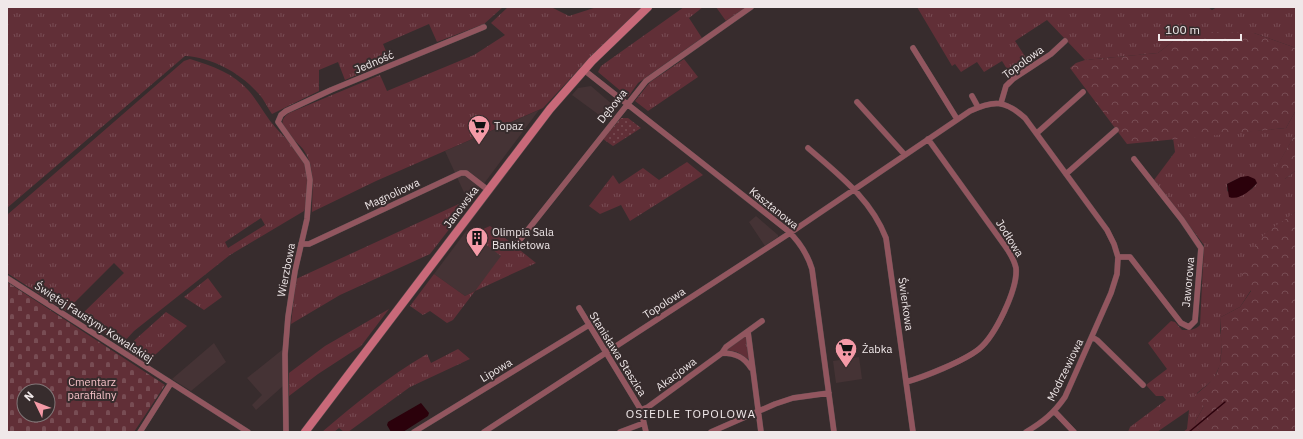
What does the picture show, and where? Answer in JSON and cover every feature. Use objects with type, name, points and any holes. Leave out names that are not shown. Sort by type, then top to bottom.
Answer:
[{"type":"main road","name":"Janowska","points":[[304,432],[550,109],[584,70],[648,7]]},
{"type":"street","name":"Dębowa","points":[[515,246],[646,81],[751,7]]},
{"type":"street","name":"Jedność","points":[[278,122],[283,113],[292,108],[484,27]]},
{"type":"street","name":"Topolowa","points":[[484,432],[790,233],[957,119],[978,106],[1001,103],[1006,86],[1013,79],[1051,54],[1065,41]]},
{"type":"street","points":[[913,48],[957,119]]},
{"type":"street","name":"Kasztanowa","points":[[584,70],[790,233],[803,248],[812,269],[834,432]]},
{"type":"street","points":[[1037,133],[1083,92]]},
{"type":"street","points":[[972,96],[978,106]]},
{"type":"street","points":[[857,102],[905,155]]},
{"type":"street","name":"Modrzewiowa","points":[[1001,103],[1016,110],[1026,118],[1107,230],[1118,258],[1117,274],[1111,294],[1065,397],[1055,412],[1042,423],[1026,432]]},
{"type":"street","name":"Wierzbowa","points":[[278,122],[302,155],[309,170],[310,180],[308,210],[288,317],[285,354],[286,432]]},
{"type":"street","points":[[1066,174],[1116,130]]},
{"type":"street","name":"Jodłowa","points":[[906,382],[969,356],[979,349],[995,330],[1015,281],[1016,268],[1010,252],[928,139]]},
{"type":"street","points":[[808,148],[854,188]]},
{"type":"street","name":"Jaworowa","points":[[1118,258],[1130,257],[1181,323],[1189,327],[1192,325],[1195,321],[1201,248],[1182,220],[1134,159]]},
{"type":"street","name":"Magnoliowa","points":[[301,244],[309,244],[461,173],[466,174],[488,190]]},
{"type":"street","name":"Świerkowa","points":[[854,188],[871,208],[880,223],[886,238],[913,432]]},
{"type":"street","name":"Świętej Faustyny Kowalskiej","points":[[7,278],[248,432]]},
{"type":"street","name":"Stanisława Staszica","points":[[579,308],[641,410],[646,432]]},
{"type":"street","name":"Akacjowa","points":[[641,410],[648,407],[722,353],[726,347],[762,321]]},
{"type":"street","name":"Lipowa","points":[[414,432],[589,325]]},
{"type":"street","points":[[748,332],[761,432]]},
{"type":"street","name":"Modrzewiowa","points":[[1092,337],[1097,340],[1143,385]]},
{"type":"street","points":[[722,353],[739,355],[747,362],[753,372]]},
{"type":"street","points":[[140,432],[171,383]]},
{"type":"street","points":[[711,432],[758,411],[793,398],[828,393]]},
{"type":"street","name":"Modrzewiowa","points":[[1055,412],[1074,432]]},
{"type":"street","points":[[620,432],[644,423]]},
{"type":"shaded area","points":[[591,86],[613,105],[614,112],[606,120],[572,95],[578,88]]},
{"type":"shaded area","points":[[539,110],[474,197],[467,199],[445,151]]},
{"type":"shaded area","points":[[1248,176],[1255,179],[1257,183],[1248,192],[1241,196],[1233,198],[1229,197],[1227,184],[1241,177]]},
{"type":"shaded area","points":[[756,216],[778,235],[778,237],[765,246],[749,222]]},
{"type":"shaded area","points":[[467,230],[502,256],[475,291],[465,296],[434,274]]},
{"type":"shaded area","points":[[214,343],[226,362],[191,391],[172,379]]},
{"type":"shaded area","points":[[282,350],[283,386],[256,410],[252,405],[262,395],[247,378]]},
{"type":"shaded area","points":[[859,357],[862,379],[836,383],[833,361]]},
{"type":"shaded area","points":[[421,403],[429,413],[428,416],[403,432],[391,432],[387,425],[388,422]]},
{"type":"green space","points":[[7,7],[503,7],[484,24],[437,42],[429,24],[383,44],[390,61],[345,80],[338,62],[319,70],[319,91],[272,114],[258,93],[233,72],[204,59],[185,56],[7,208]]},
{"type":"green space","points":[[508,7],[551,7],[569,16],[597,7],[642,7],[582,66],[543,108],[376,181],[312,212],[312,171],[310,163],[303,149],[284,129],[283,122],[286,115],[380,75],[387,91],[474,55],[505,35],[491,23]]},
{"type":"green space","points":[[684,7],[703,7],[689,18],[702,38],[638,83],[628,97],[598,72],[601,66]]},
{"type":"green space","points":[[716,7],[747,7],[726,21]]},
{"type":"green space","points":[[917,7],[1208,7],[1212,10],[1217,7],[1296,7],[1296,48],[1254,33],[1181,35],[1158,53],[1085,60],[1047,20],[1015,41],[1030,64],[1012,77],[1002,61],[984,72],[977,62],[961,72],[955,64],[952,66]]},
{"type":"green space","points":[[1213,32],[1254,33],[1296,48],[1296,110],[1286,128],[1127,144],[1070,68],[1076,63],[1085,60],[1158,53],[1181,35]]},
{"type":"green space","points":[[190,59],[207,64],[236,79],[249,91],[272,124],[295,148],[304,161],[308,178],[306,207],[304,211],[230,255],[134,331],[122,344],[80,316],[124,273],[114,263],[66,311],[7,273],[7,215],[184,61]],"holes":[[[261,218],[265,225],[228,248],[225,242]]]},
{"type":"green space","points":[[684,59],[698,77],[648,111],[635,101],[650,82]]},
{"type":"green space","points":[[1296,110],[1296,133],[1275,170],[1285,179],[1296,170],[1296,211],[1286,220],[1267,232],[1251,290],[1240,307],[1221,317],[1220,330],[1222,342],[1220,365],[1213,380],[1197,393],[1204,406],[1195,422],[1200,432],[1183,432],[1187,429],[1189,410],[1157,432],[1128,432],[1130,427],[1166,400],[1163,396],[1156,396],[1146,385],[1167,369],[1148,343],[1171,321],[1175,322],[1182,330],[1196,328],[1200,325],[1204,245],[1154,180],[1175,152],[1173,138],[1286,128]],"holes":[[[1241,177],[1257,183],[1252,189],[1238,197],[1227,191],[1227,184]]]},
{"type":"green space","points":[[621,118],[628,118],[641,128],[613,146],[603,139]]},
{"type":"green space","points":[[1296,133],[1296,170],[1285,179],[1276,178],[1275,169]]},
{"type":"green space","points":[[687,162],[703,175],[630,221],[621,205],[600,214],[589,206],[613,175],[619,184],[643,168],[659,180]]},
{"type":"green space","points":[[474,197],[430,254],[340,295],[291,324],[296,279]]},
{"type":"green space","points":[[1296,211],[1296,432],[1200,432],[1195,422],[1204,406],[1195,404],[1193,400],[1217,373],[1221,357],[1221,317],[1240,307],[1251,291],[1241,276],[1260,240],[1268,231]]},
{"type":"green space","points":[[490,226],[536,263],[475,291],[501,256],[472,234]]},
{"type":"green space","points":[[434,274],[465,296],[475,291],[453,320],[447,323],[430,311],[423,315],[410,306]]},
{"type":"green space","points":[[208,278],[222,297],[204,310],[184,297]]},
{"type":"green space","name":"Cmentarz parafialny","points":[[7,282],[165,385],[134,432],[7,432]]},
{"type":"green space","points":[[389,309],[361,346],[318,374],[289,396],[289,373],[325,346]]},
{"type":"green space","points":[[166,312],[187,326],[146,363],[127,351],[127,347]]},
{"type":"green space","points":[[746,335],[748,359],[737,352],[727,350]]},
{"type":"green space","points":[[458,349],[470,359],[410,387],[348,432],[344,432],[339,428],[334,432],[322,432],[373,391],[427,354],[431,363]]},
{"type":"waterway","points":[[1189,432],[1225,402]]},
{"type":"place","name":"Topaz","points":[[479,146]]},
{"type":"place","name":"Olimpia Sala Bankietowa","points":[[477,258]]},
{"type":"place","name":"Żabka","points":[[846,368]]},
{"type":"district","name":"OSIEDLE TOPOLOWA","points":[[691,414]]}]
